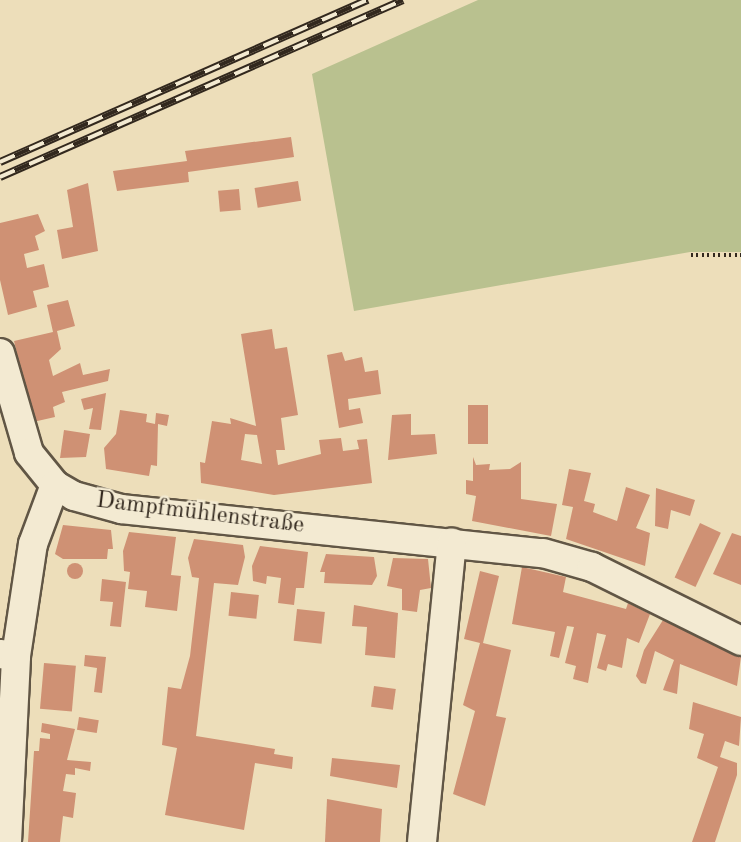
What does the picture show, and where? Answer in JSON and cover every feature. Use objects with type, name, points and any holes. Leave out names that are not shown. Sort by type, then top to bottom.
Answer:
[{"type":"street","points":[[0,353],[29,453],[55,485],[33,544],[8,655],[7,842]]},
{"type":"street","name":"Dampfmühlenstraße","points":[[55,485],[121,509],[543,553],[592,567],[741,641]]},
{"type":"street","points":[[422,842],[452,543]]},
{"type":"path","points":[[691,255],[741,255]]},
{"type":"green space","points":[[478,0],[741,0],[741,252],[690,252],[354,311],[312,74]]},
{"type":"building","points":[[291,137],[294,157],[188,172],[189,182],[117,191],[113,171],[187,161],[185,151]]},
{"type":"building","points":[[298,181],[301,201],[258,208],[255,188]]},
{"type":"building","points":[[88,183],[98,251],[62,259],[57,230],[73,227],[67,190]]},
{"type":"building","points":[[239,189],[241,210],[220,212],[218,191]]},
{"type":"building","points":[[38,214],[45,231],[35,236],[39,250],[24,254],[27,268],[44,264],[49,287],[33,291],[37,307],[8,315],[0,280],[0,223]]},
{"type":"building","points":[[68,300],[75,326],[57,331],[61,349],[49,360],[53,376],[80,363],[83,375],[110,369],[108,381],[62,392],[65,402],[53,407],[55,417],[33,422],[14,341],[53,332],[47,305]]},
{"type":"building","points":[[272,329],[275,349],[287,347],[298,415],[281,418],[285,450],[276,450],[278,465],[321,454],[319,440],[341,438],[343,451],[359,449],[357,440],[367,439],[372,483],[274,495],[201,483],[200,462],[205,463],[212,421],[231,424],[230,418],[256,426],[241,334]],"holes":[[[245,434],[257,435],[262,464],[241,460]]]},
{"type":"building","points":[[342,352],[345,361],[362,357],[365,372],[378,370],[381,394],[348,399],[349,410],[360,408],[363,423],[339,428],[327,355]]},
{"type":"building","points":[[106,393],[101,430],[89,429],[93,408],[84,410],[81,399]]},
{"type":"building","points":[[468,405],[488,405],[488,444],[468,444]]},
{"type":"building","points":[[120,410],[147,414],[146,422],[155,424],[156,413],[169,415],[167,426],[158,424],[157,466],[151,465],[149,476],[106,469],[104,448],[116,434]]},
{"type":"building","points":[[411,414],[411,435],[435,434],[437,454],[388,460],[392,415]]},
{"type":"building","points":[[64,430],[90,434],[86,457],[60,458]]},
{"type":"building","points":[[473,457],[476,465],[490,464],[489,470],[510,469],[521,462],[521,499],[557,504],[551,536],[472,521],[476,496],[466,494],[466,480],[473,481]]},
{"type":"building","points":[[569,469],[591,473],[584,501],[595,504],[593,512],[617,521],[626,487],[650,495],[636,528],[650,533],[645,566],[566,539],[573,507],[562,505]]},
{"type":"building","points":[[656,488],[695,500],[690,516],[671,510],[668,529],[655,526]]},
{"type":"building","points":[[700,523],[721,533],[695,587],[675,577]]},
{"type":"building","points":[[63,525],[111,530],[113,549],[108,549],[107,559],[63,559],[55,554]]},
{"type":"building","points":[[129,532],[176,537],[171,575],[181,576],[177,611],[145,607],[147,591],[128,589],[130,572],[124,571],[123,551]]},
{"type":"building","points":[[732,533],[741,536],[741,585],[713,574]]},
{"type":"building","points":[[194,539],[243,545],[245,557],[238,585],[214,583],[196,736],[275,749],[274,754],[293,757],[292,769],[255,763],[244,830],[165,815],[177,748],[162,745],[168,687],[181,689],[190,656],[199,578],[192,577],[188,558]]},
{"type":"building","points":[[260,546],[308,552],[304,588],[296,588],[294,605],[278,603],[281,578],[267,576],[266,584],[253,581],[252,566]]},
{"type":"building","points":[[326,554],[374,557],[377,576],[372,585],[324,583],[325,572],[320,572]]},
{"type":"building","points":[[393,558],[428,559],[431,588],[420,590],[417,612],[402,610],[402,589],[387,586]]},
{"type":"building","points":[[75,563],[83,571],[75,579],[67,571]]},
{"type":"building","points":[[522,567],[566,577],[563,592],[626,609],[628,603],[650,614],[639,643],[627,638],[622,668],[608,664],[606,671],[597,668],[606,635],[597,633],[588,683],[573,679],[576,666],[565,663],[574,627],[567,626],[559,658],[550,656],[555,632],[512,624]]},
{"type":"building","points":[[480,571],[499,576],[483,643],[511,650],[496,716],[506,718],[485,806],[453,794],[475,711],[463,705],[480,643],[464,639]]},
{"type":"building","points":[[102,579],[126,582],[121,627],[110,626],[113,602],[100,601]]},
{"type":"building","points":[[231,592],[259,595],[256,619],[228,616]]},
{"type":"building","points":[[354,605],[398,613],[395,658],[365,655],[367,627],[352,626]]},
{"type":"building","points":[[297,609],[325,612],[322,644],[294,641]]},
{"type":"building","points":[[663,620],[741,657],[737,686],[680,664],[677,694],[663,690],[674,660],[655,651],[646,684],[641,683],[636,676],[644,650]]},
{"type":"building","points":[[85,655],[106,657],[102,693],[94,692],[97,668],[84,666]]},
{"type":"building","points":[[44,663],[76,666],[72,712],[40,709]]},
{"type":"building","points":[[374,686],[396,689],[393,710],[371,707]]},
{"type":"building","points":[[693,702],[741,717],[739,746],[725,741],[720,757],[737,763],[737,775],[715,842],[692,842],[718,767],[697,758],[704,734],[689,729]]},
{"type":"building","points":[[79,717],[99,720],[97,733],[77,730]]},
{"type":"building","points":[[42,723],[75,729],[67,760],[91,762],[90,771],[75,768],[75,775],[66,774],[63,791],[76,793],[73,818],[63,816],[60,842],[28,842],[34,751],[39,751],[40,738],[50,739],[50,734],[41,732]]},
{"type":"building","points":[[332,758],[400,765],[397,788],[330,776]]},
{"type":"building","points":[[327,799],[382,809],[380,842],[325,842]]},
{"type":"railway","points":[[0,162],[368,0]]},
{"type":"railway","points":[[0,177],[403,0]]}]
